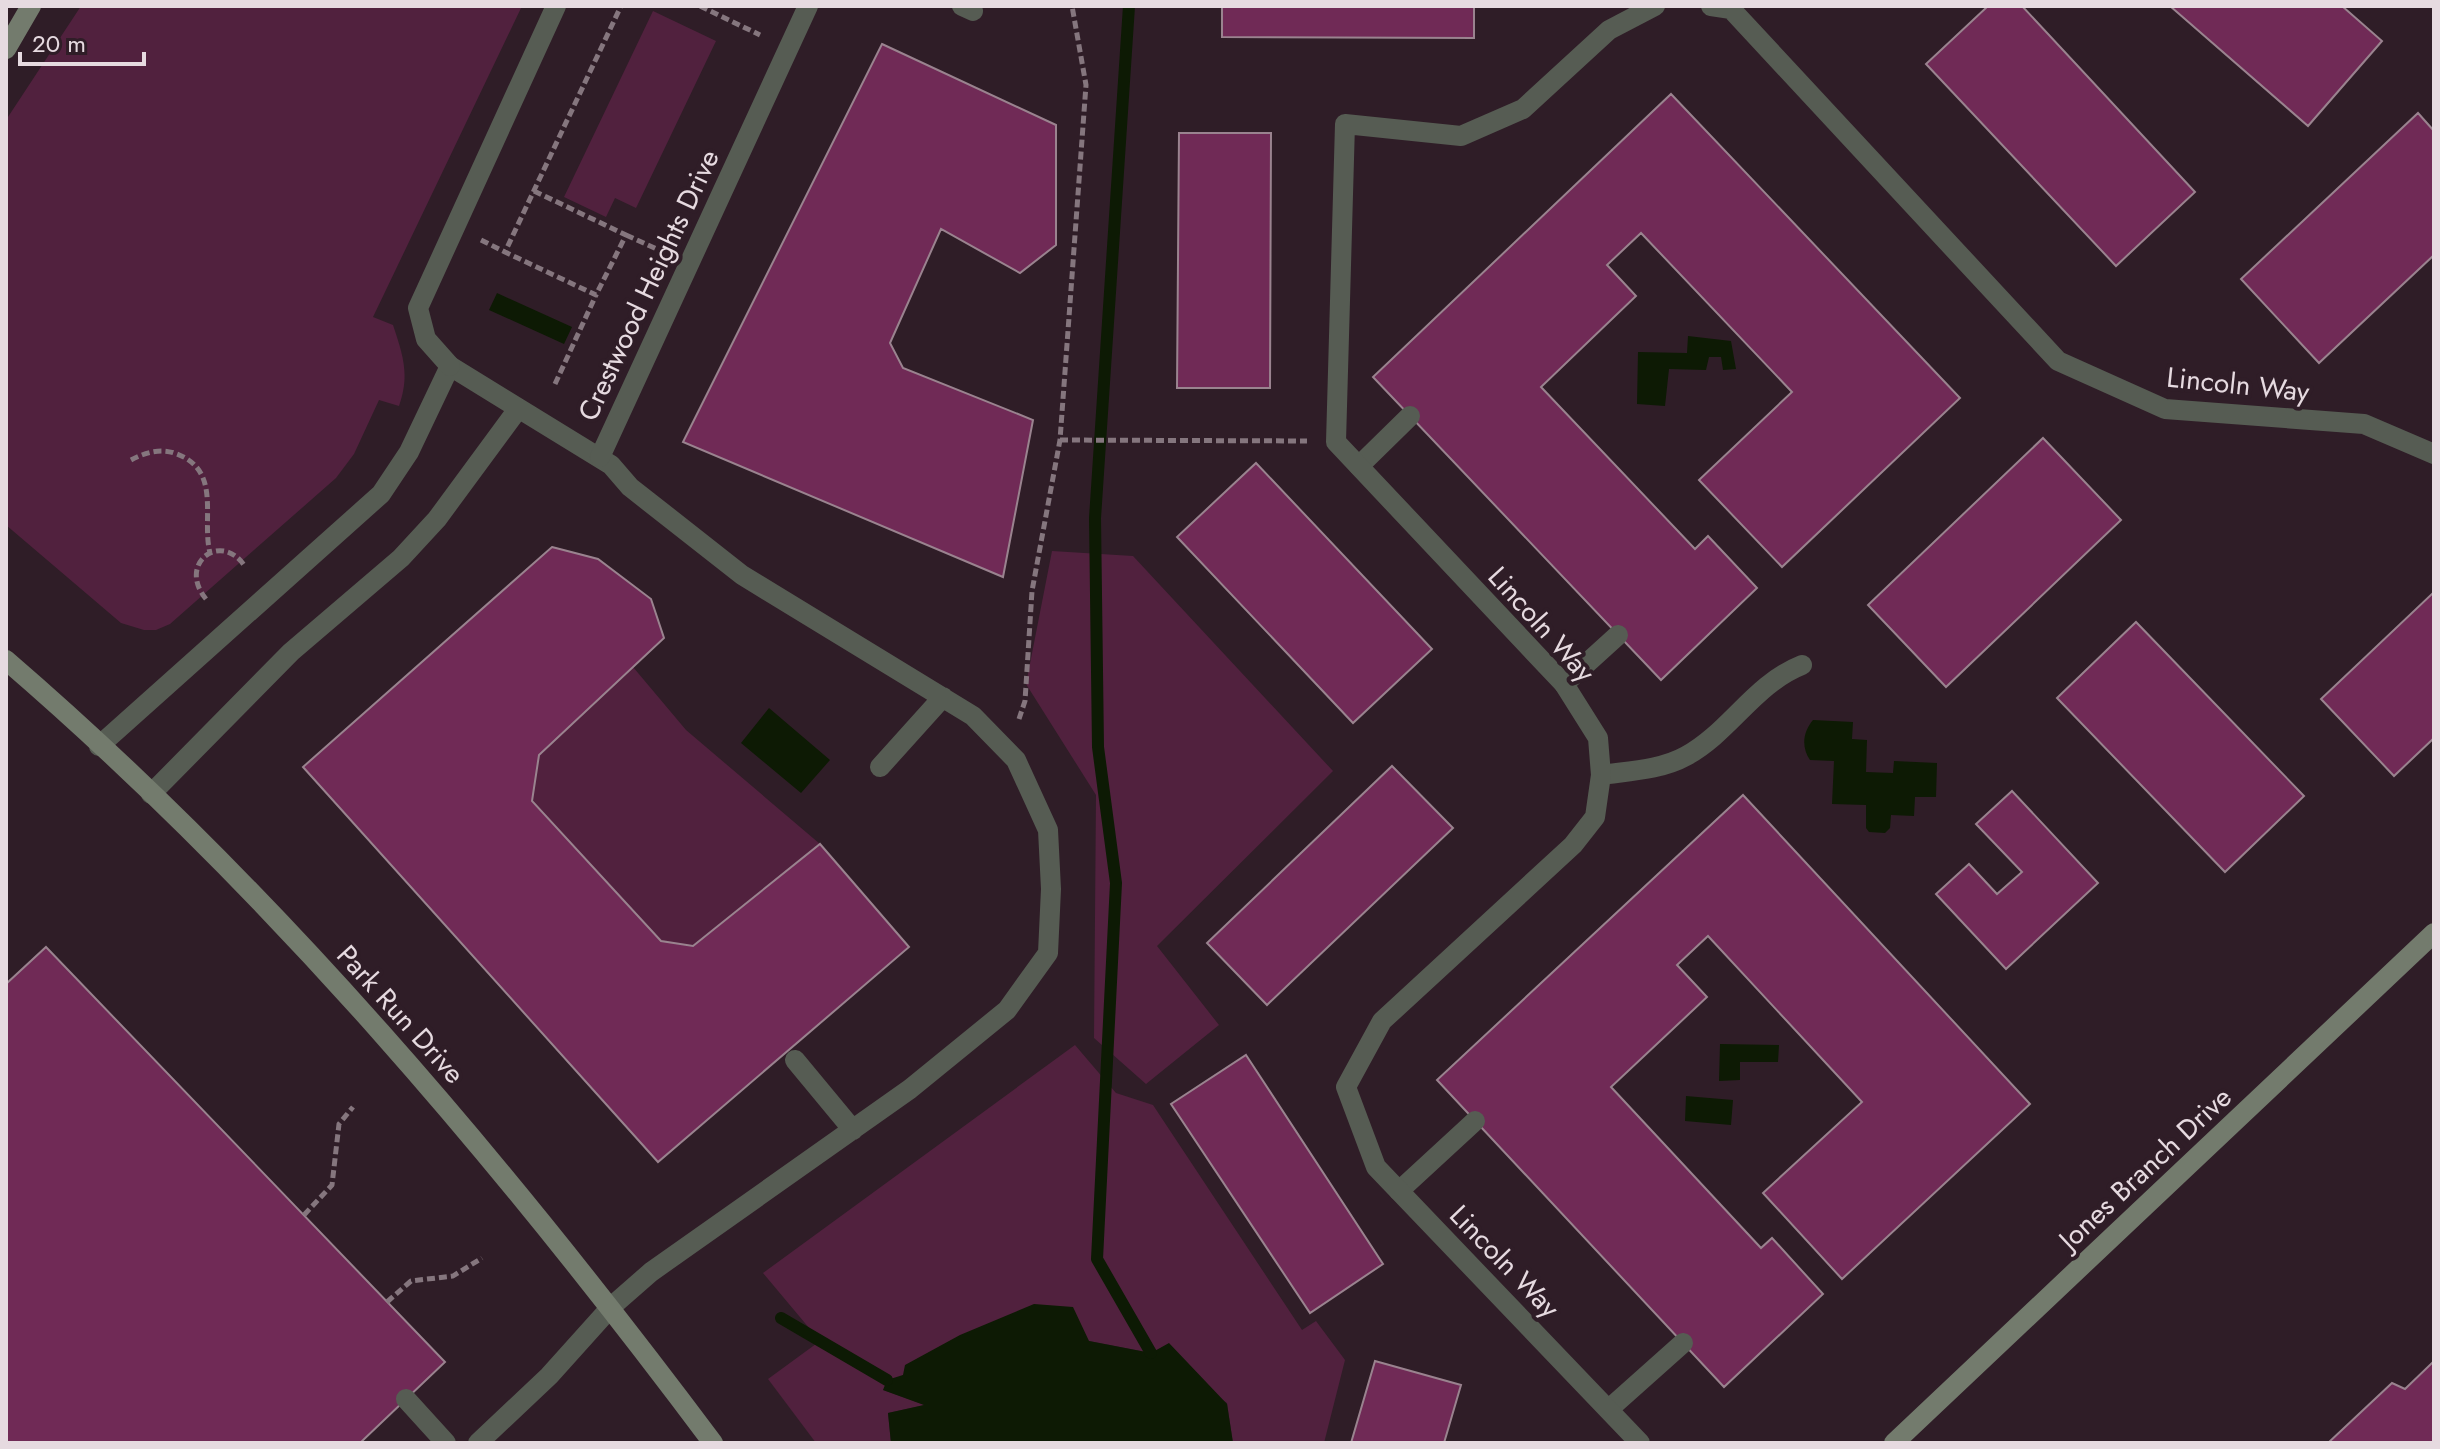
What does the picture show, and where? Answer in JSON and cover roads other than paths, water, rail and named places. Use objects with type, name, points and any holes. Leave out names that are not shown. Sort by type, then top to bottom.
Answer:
[{"type":"street","points":[[6,49],[31,6]]},
{"type":"street","name":"Crestwood Heights Drive","points":[[556,6],[418,308],[426,339],[450,366],[600,457],[808,6]]},
{"type":"street","name":"Lincoln Way","points":[[1640,1443],[1376,1167],[1346,1087],[1382,1021],[1573,845],[1595,817],[1601,775],[1598,738],[1564,684],[1336,442],[1345,124],[1461,136],[1523,109],[1609,30],[1655,6]]},
{"type":"street","name":"Lincoln Way","points":[[1711,6],[1731,9],[2058,361],[2165,409],[2364,424],[2434,454]]},
{"type":"street","points":[[99,746],[381,494],[409,452],[450,366]]},
{"type":"street","points":[[151,794],[291,652],[401,558],[437,519],[518,409]]},
{"type":"street","points":[[1359,466],[1410,416]]},
{"type":"street","points":[[478,1443],[549,1376],[611,1307],[651,1272],[910,1089],[1007,1010],[1048,953],[1051,889],[1048,830],[1016,760],[973,716],[742,575],[630,487],[600,457]]},
{"type":"street","points":[[1564,684],[1618,635]]},
{"type":"street","name":"Park Run Drive","points":[[6,660],[151,794],[345,991],[456,1116],[611,1307],[713,1443]]},
{"type":"street","points":[[1601,775],[1655,767],[1685,757],[1714,735],[1778,674],[1802,665]]},
{"type":"street","points":[[880,767],[943,697]]},
{"type":"street","name":"Jones Branch Drive","points":[[1894,1443],[2434,933]]},
{"type":"street","points":[[795,1060],[853,1130]]},
{"type":"street","points":[[1399,1191],[1475,1121]]},
{"type":"street","points":[[1609,1409],[1683,1343]]},
{"type":"street","points":[[406,1399],[446,1443]]},
{"type":"waterway","points":[[1129,6],[1095,518],[1098,747],[1116,883],[1097,1259],[1151,1353]]},
{"type":"waterway","points":[[781,1318],[887,1380]]}]
